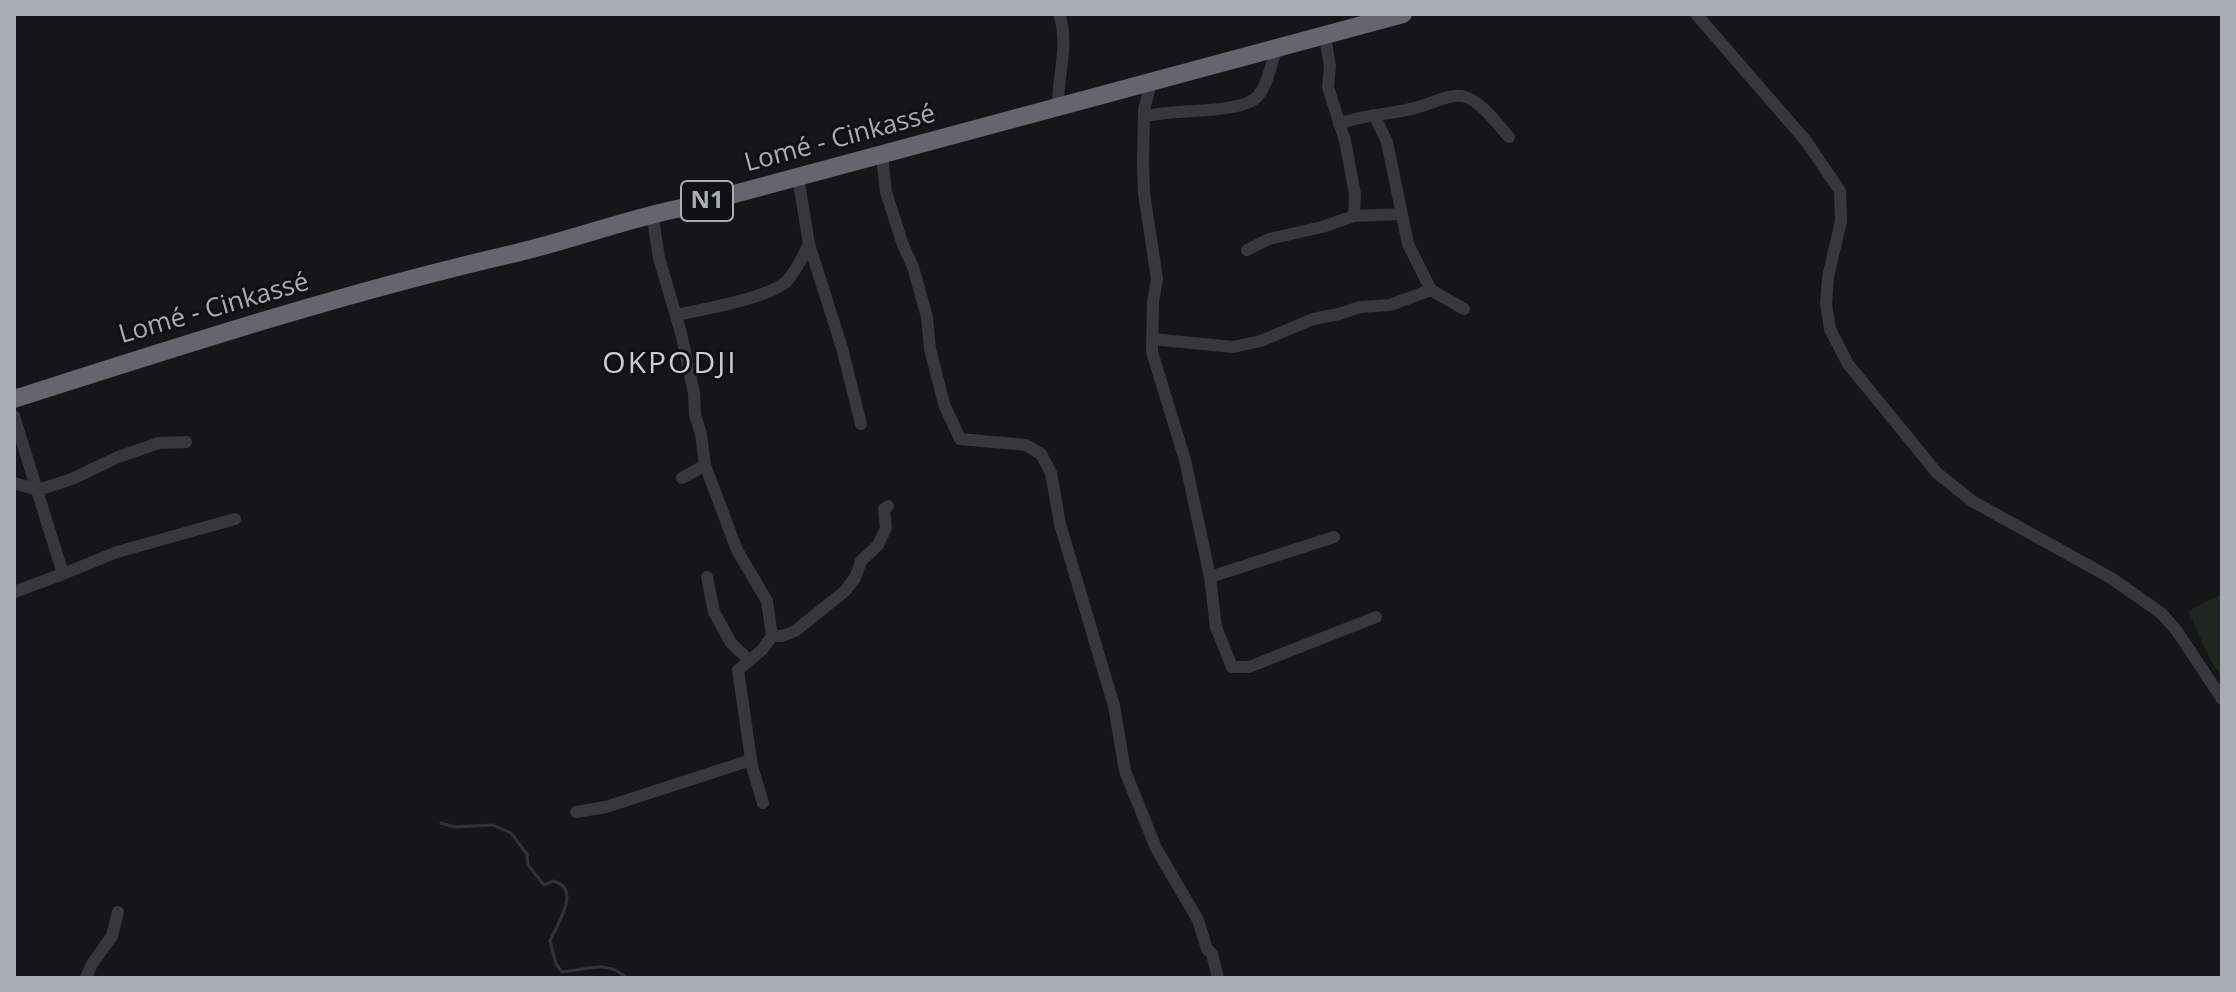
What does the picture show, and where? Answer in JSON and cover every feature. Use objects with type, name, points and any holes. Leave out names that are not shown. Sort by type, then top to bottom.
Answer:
[{"type":"highway","name":"Lomé - Cinkassé","points":[[14,399],[202,339],[594,232],[652,213],[882,156],[1403,14]]},
{"type":"street","points":[[1058,108],[1059,74],[1065,41],[1059,14]]},
{"type":"street","points":[[1696,14],[1806,141],[1840,191],[1841,221],[1828,277],[1826,304],[1830,329],[1848,364],[1937,473],[1972,501],[2111,578],[2161,613],[2222,699]]},
{"type":"street","points":[[1325,37],[1330,66],[1328,87],[1345,141],[1355,194],[1354,216]]},
{"type":"street","points":[[1144,117],[1165,112],[1196,112],[1251,101],[1264,87],[1276,50]]},
{"type":"street","points":[[1151,83],[1144,117],[1144,193],[1157,279],[1153,302],[1152,352],[1185,460],[1210,577],[1216,627],[1232,667],[1249,667],[1376,617]]},
{"type":"street","points":[[1339,124],[1462,96],[1474,102],[1509,137]]},
{"type":"street","points":[[1374,115],[1387,142],[1408,244],[1431,290],[1464,309]]},
{"type":"street","points":[[882,156],[886,192],[927,317],[930,349],[947,413],[960,439],[1026,445],[1041,454],[1051,473],[1060,524],[1114,706],[1125,771],[1156,848],[1198,920],[1218,978]]},
{"type":"street","points":[[798,177],[809,244],[842,348],[861,424]]},
{"type":"street","points":[[652,213],[659,258],[677,315],[694,393],[705,465],[737,550],[767,601],[772,636],[762,650],[738,670],[751,760],[763,803]]},
{"type":"street","points":[[1247,250],[1269,239],[1354,216],[1402,214]]},
{"type":"street","points":[[677,315],[714,308],[778,287],[788,280],[809,244]]},
{"type":"street","points":[[1152,339],[1233,347],[1261,341],[1313,319],[1360,307],[1390,305],[1431,290]]},
{"type":"street","points":[[14,416],[63,574]]},
{"type":"street","points":[[14,483],[38,490],[159,443],[186,442]]},
{"type":"street","points":[[682,478],[705,465]]},
{"type":"street","points":[[772,636],[795,631],[845,591],[855,578],[861,561],[878,545],[886,528],[884,509],[888,506]]},
{"type":"street","points":[[14,592],[117,552],[235,519]]},
{"type":"street","points":[[1210,577],[1334,537]]},
{"type":"street","points":[[707,577],[714,612],[731,643],[749,660]]},
{"type":"street","points":[[576,812],[606,807],[751,760]]},
{"type":"street","points":[[86,978],[112,936],[118,912]]},
{"type":"shaded area","points":[[2222,594],[2222,677],[2211,661],[2188,611]]},
{"type":"waterway","points":[[441,823],[455,827],[493,825],[511,833],[527,854],[528,865],[544,885],[553,881],[566,891],[565,907],[550,941],[556,964],[562,972],[604,967],[626,978]]},
{"type":"district","name":"OKPODJI","points":[[670,364]]}]
